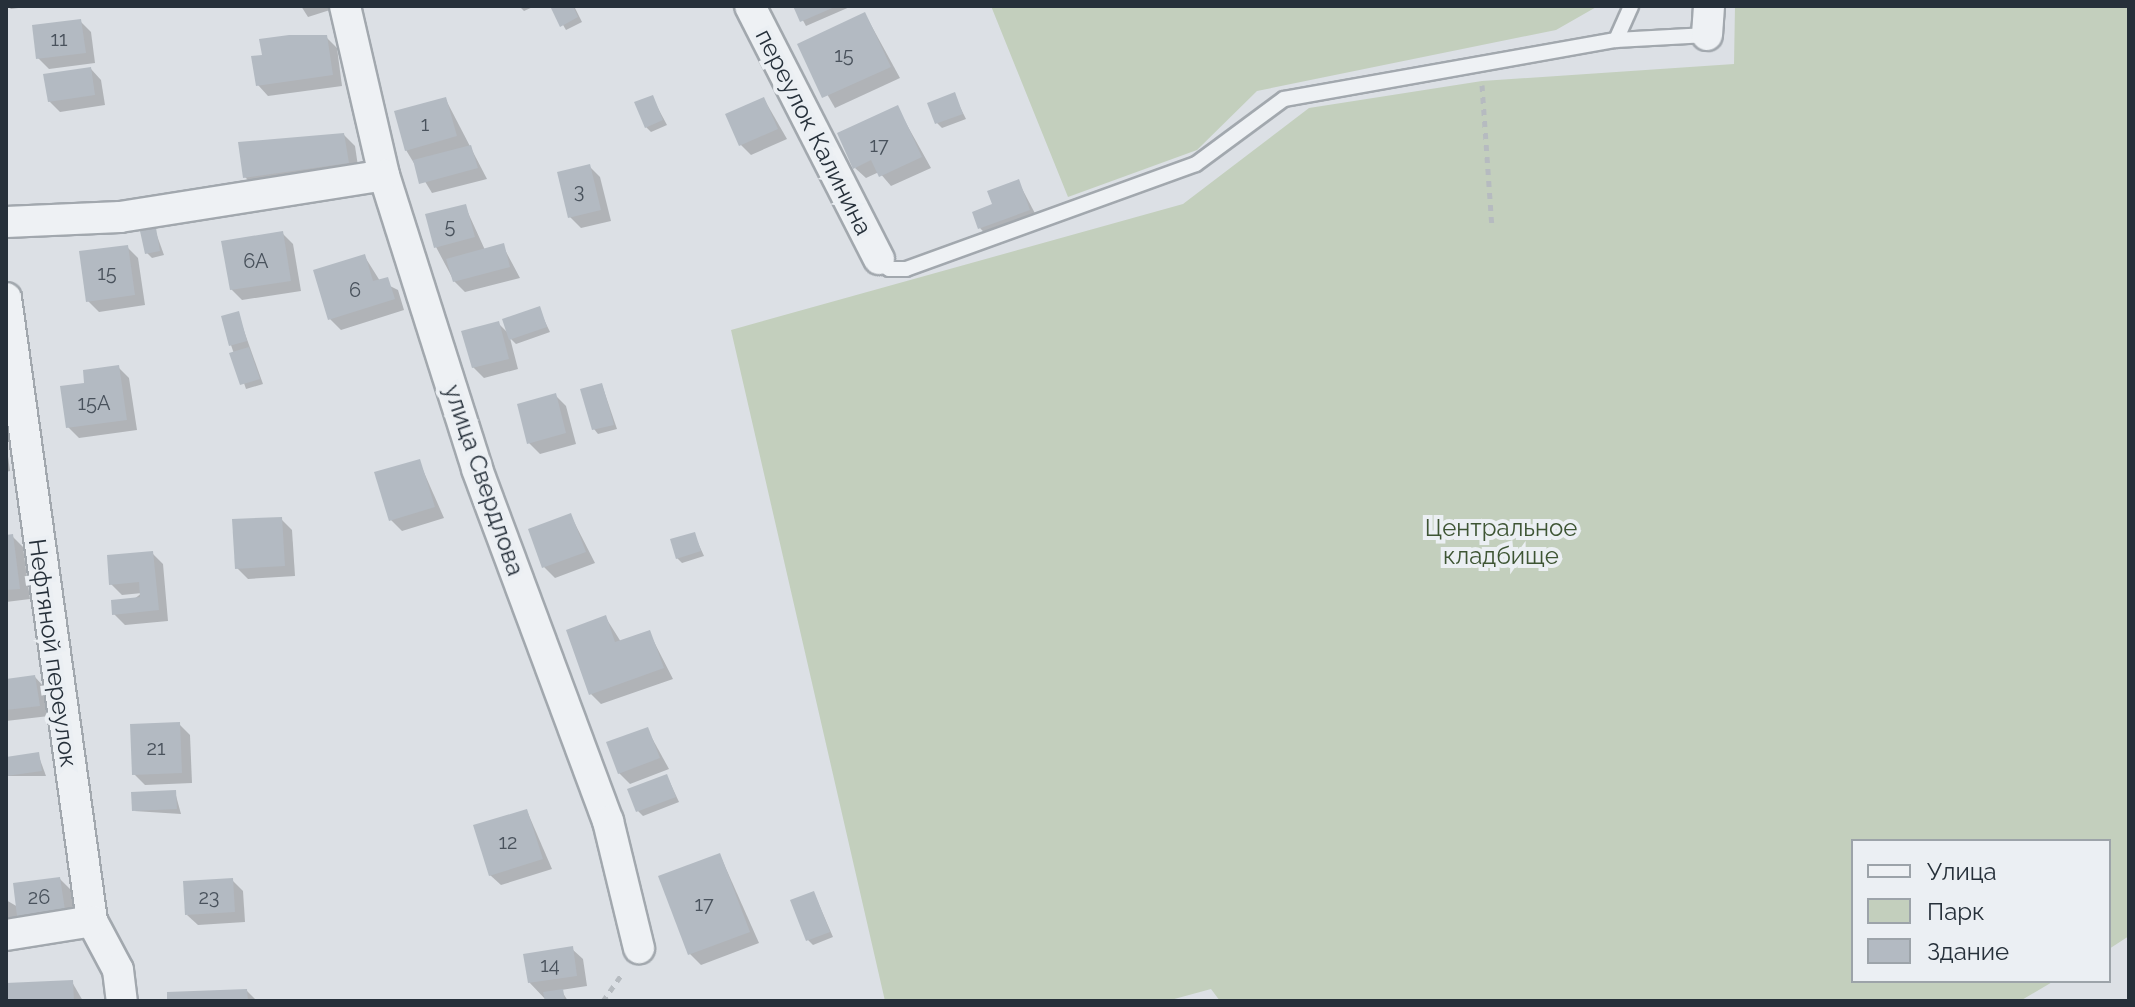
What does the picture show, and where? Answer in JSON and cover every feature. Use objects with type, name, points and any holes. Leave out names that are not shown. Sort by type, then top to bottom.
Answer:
[{"type":"street","name":"улица Свердлова","points":[[345,6],[384,175],[477,469],[608,821],[639,948]]},
{"type":"street","name":"переулок Калинина","points":[[750,6],[879,259]]},
{"type":"street","points":[[6,222],[120,217],[384,175]]},
{"type":"street","name":"Нефтяной переулок","points":[[6,298],[92,921],[118,970],[122,1001]]},
{"type":"street","points":[[6,935],[92,921]]},
{"type":"lane","points":[[1616,40],[1631,6]]},
{"type":"lane","points":[[879,259],[889,269],[906,269],[1196,164],[1284,99],[1616,40],[1708,20]]},
{"type":"path","points":[[1481,64],[1492,228]]},
{"type":"green space","points":[[991,6],[1598,6],[1556,30],[1257,91],[1197,150],[1068,197]]},
{"type":"green space","name":"Центральное кладбище","points":[[1735,6],[2129,6],[2129,936],[2111,948],[2111,839],[1851,839],[1851,983],[2051,983],[2020,1001],[1220,1001],[1211,989],[1167,1001],[885,1001],[731,330],[1183,204],[1309,108],[1482,81],[1734,64]]},
{"type":"building","points":[[550,6],[573,6],[578,17],[560,27]]},
{"type":"building","points":[[793,6],[837,6],[800,22]]},
{"type":"building","points":[[865,12],[891,67],[822,98],[797,44]]},
{"type":"building","points":[[81,19],[86,53],[36,59],[32,25]]},
{"type":"building","points":[[327,35],[333,75],[256,86],[251,56],[262,55],[259,39]]},
{"type":"building","points":[[91,67],[95,95],[48,102],[43,74]]},
{"type":"building","points":[[955,92],[963,114],[935,124],[927,103]]},
{"type":"building","points":[[653,95],[663,120],[645,128],[634,102]]},
{"type":"building","points":[[446,97],[457,136],[405,151],[394,111]]},
{"type":"building","points":[[764,97],[778,129],[739,146],[725,114]]},
{"type":"building","points":[[898,105],[922,157],[879,177],[871,160],[853,169],[837,133]]},
{"type":"building","points":[[344,133],[349,163],[243,178],[238,142]]},
{"type":"building","points":[[471,145],[478,168],[419,184],[413,160]]},
{"type":"building","points":[[590,164],[601,210],[568,218],[557,172]]},
{"type":"building","points":[[1019,179],[1030,210],[978,229],[972,212],[992,204],[987,191]]},
{"type":"building","points":[[466,204],[475,237],[434,248],[425,214]]},
{"type":"building","points":[[156,228],[160,251],[145,254],[140,231]]},
{"type":"building","points":[[283,231],[291,281],[230,290],[221,241]]},
{"type":"building","points":[[504,243],[510,267],[453,282],[446,259]]},
{"type":"building","points":[[128,245],[135,295],[86,302],[79,251]]},
{"type":"building","points":[[365,254],[373,281],[388,277],[395,299],[328,320],[313,270]]},
{"type":"building","points":[[540,306],[547,327],[509,340],[502,319]]},
{"type":"building","points":[[239,311],[247,341],[229,346],[221,316]]},
{"type":"building","points":[[499,321],[509,359],[472,368],[461,331]]},
{"type":"building","points":[[249,347],[260,379],[240,385],[229,353]]},
{"type":"building","points":[[119,365],[127,420],[66,428],[60,386],[84,383],[83,370]]},
{"type":"building","points":[[602,383],[614,425],[592,430],[580,389]]},
{"type":"building","points":[[556,393],[566,433],[527,444],[517,404]]},
{"type":"building","points":[[420,459],[435,507],[389,521],[374,472]]},
{"type":"building","points":[[571,513],[586,552],[542,568],[528,529]]},
{"type":"building","points":[[282,517],[285,566],[235,569],[232,519]]},
{"type":"building","points":[[695,532],[701,551],[676,559],[670,539]]},
{"type":"building","points":[[13,534],[20,589],[6,590],[6,535]]},
{"type":"building","points":[[153,551],[159,610],[112,615],[111,600],[140,597],[139,582],[109,585],[107,555]]},
{"type":"building","points":[[606,615],[615,642],[650,630],[664,668],[589,695],[566,630]]},
{"type":"building","points":[[35,675],[40,706],[6,710],[6,679]]},
{"type":"building","points":[[180,722],[182,773],[132,775],[130,724]]},
{"type":"building","points":[[648,727],[660,758],[618,774],[606,742]]},
{"type":"building","points":[[39,752],[42,771],[6,776],[6,757]]},
{"type":"building","points":[[667,774],[676,797],[636,812],[627,789]]},
{"type":"building","points":[[176,790],[177,809],[132,811],[131,792]]},
{"type":"building","points":[[527,809],[543,859],[489,876],[473,825]]},
{"type":"building","points":[[720,853],[750,932],[688,955],[658,876]]},
{"type":"building","points":[[60,877],[65,910],[17,916],[13,883]]},
{"type":"building","points":[[233,878],[235,912],[185,915],[183,881]]},
{"type":"building","points":[[814,891],[830,932],[806,941],[790,900]]},
{"type":"building","points":[[573,946],[577,976],[528,983],[523,954]]},
{"type":"building","points":[[73,980],[74,1001],[6,1001],[6,983]]},
{"type":"building","points":[[247,989],[248,1001],[167,1001],[167,992]]},
{"type":"building","points":[[563,989],[565,1001],[545,1001],[543,992]]}]
